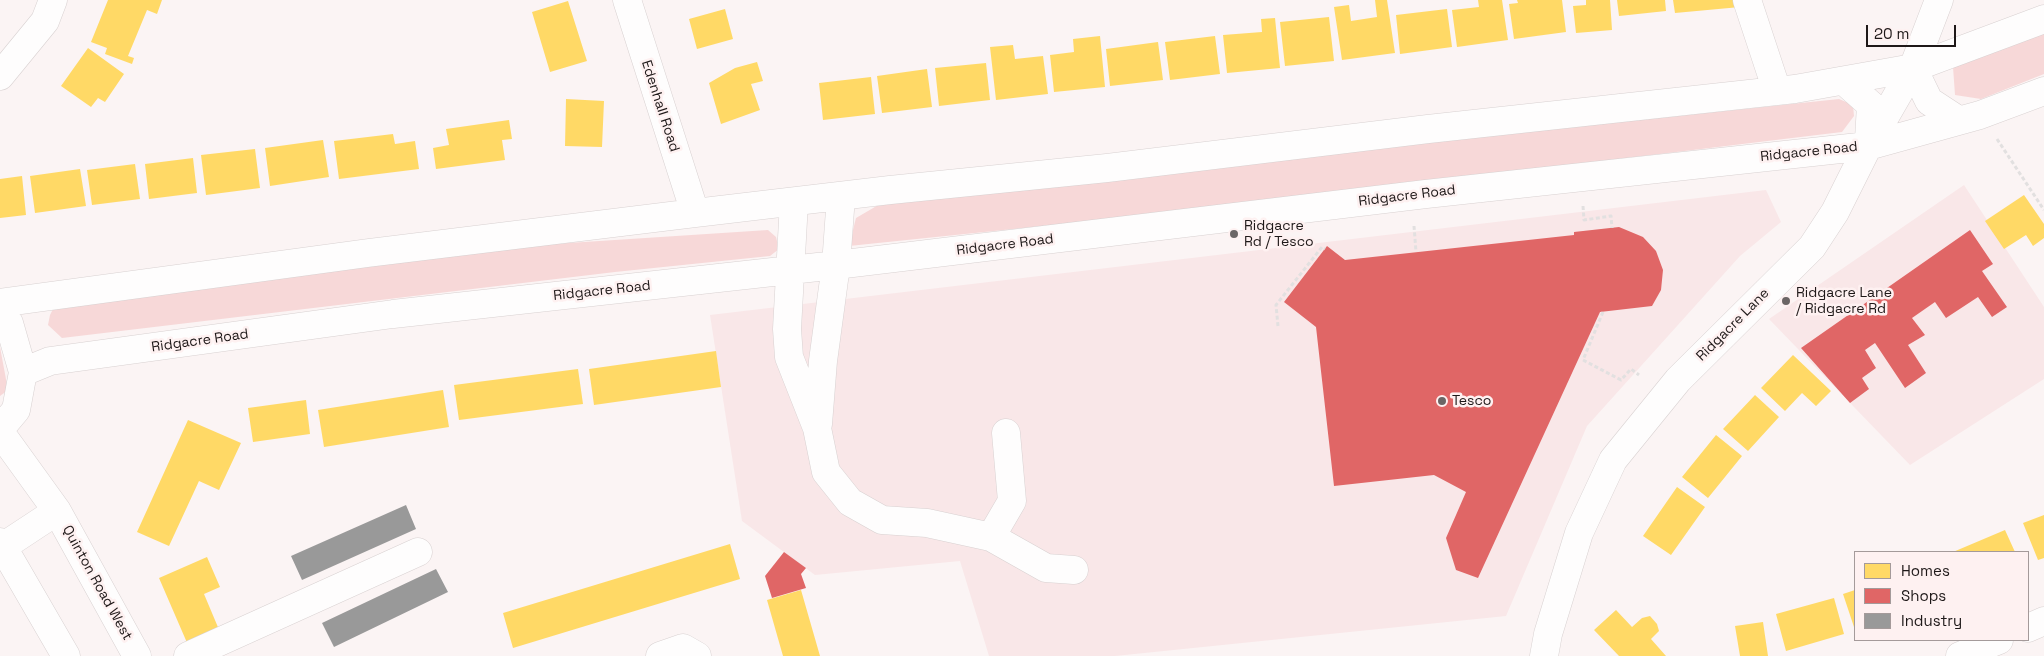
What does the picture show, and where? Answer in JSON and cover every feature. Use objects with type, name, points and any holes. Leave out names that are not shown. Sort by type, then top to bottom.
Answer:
[{"type":"street","points":[[0,76],[45,21],[53,0]]},
{"type":"street","name":"Edenhall Road","points":[[626,0],[695,213]]},
{"type":"street","points":[[1746,0],[1777,91]]},
{"type":"street","name":"Ridgacre Lane","points":[[1544,656],[1548,634],[1579,533],[1613,460],[1678,380],[1812,247],[1835,212],[1868,146],[1913,68],[1939,0]]},
{"type":"street","points":[[0,303],[368,253],[695,213],[1107,168],[1844,82],[1913,68],[2044,19]]},
{"type":"street","points":[[1913,68],[1928,100],[1969,117]]},
{"type":"street","points":[[1844,82],[1871,105],[1868,146]]},
{"type":"street","name":"Ridgacre Road","points":[[23,372],[50,361],[383,316],[836,265],[1426,194],[1868,146],[1969,117],[2044,90]]},
{"type":"street","points":[[817,428],[823,361],[836,265],[841,196]]},
{"type":"street","points":[[794,202],[787,330],[788,357],[817,428],[826,472],[850,502],[882,520],[928,523],[991,537],[1046,568],[1074,570]]},
{"type":"street","points":[[0,307],[9,324],[23,372],[16,410],[0,430]]},
{"type":"street","name":"Quinton Road West","points":[[0,430],[57,511],[137,656]]},
{"type":"street","points":[[991,537],[1012,501],[1006,433]]},
{"type":"street","name":"Quinton Road West","points":[[57,511],[2,544],[66,656]]},
{"type":"street","points":[[188,656],[418,552]]},
{"type":"street","points":[[2029,628],[2044,621]]},
{"type":"street","points":[[1960,656],[1997,641]]},
{"type":"street","points":[[660,656],[683,648],[697,656]]},
{"type":"path","points":[[1969,117],[2044,210]]},
{"type":"path","points":[[1583,206],[1584,220],[1610,216],[1612,228]]},
{"type":"path","points":[[1278,326],[1276,305],[1322,247],[1325,249]]},
{"type":"path","points":[[1603,312],[1583,360],[1621,380],[1631,369],[1639,374]]},
{"type":"shaded area","points":[[2044,31],[2044,74],[1981,99],[1955,95],[1953,67]]},
{"type":"shaded area","points":[[1839,99],[1853,105],[1854,116],[1842,132],[1187,211],[849,246],[856,218],[880,204],[1394,146]]},
{"type":"shaded area","points":[[1964,185],[2044,307],[2044,379],[1910,465],[1769,319]]},
{"type":"shaded area","points":[[1766,190],[1781,222],[1740,256],[1587,426],[1506,616],[1115,656],[989,656],[960,561],[815,575],[742,521],[710,315]]},
{"type":"shaded area","points":[[768,230],[776,237],[779,249],[770,256],[615,272],[62,338],[48,325],[50,315],[57,301],[538,245]]},
{"type":"shaded area","points":[[0,347],[8,390],[0,396]]},
{"type":"building: Homes","points":[[108,0],[162,0],[157,14],[147,10],[128,56],[134,58],[132,64],[105,54],[107,48],[91,42]]},
{"type":"building: Homes","points":[[1375,0],[1387,0],[1395,53],[1342,60],[1334,7],[1349,5],[1351,21],[1377,17]]},
{"type":"building: Homes","points":[[1478,0],[1502,0],[1508,40],[1457,47],[1452,10],[1479,7]]},
{"type":"building: Homes","points":[[1517,0],[1562,0],[1566,32],[1514,39],[1509,4],[1518,3]]},
{"type":"building: Homes","points":[[1586,0],[1610,0],[1612,30],[1576,33],[1573,6],[1586,5]]},
{"type":"building: Homes","points":[[1617,0],[1665,0],[1666,11],[1619,16]]},
{"type":"building: Homes","points":[[1673,0],[1737,0],[1740,7],[1675,13]]},
{"type":"building: Homes","points":[[568,1],[587,61],[550,72],[532,12]]},
{"type":"building: Homes","points":[[725,9],[733,39],[697,49],[689,19]]},
{"type":"building: Homes","points":[[1447,9],[1452,47],[1400,54],[1396,15]]},
{"type":"building: Homes","points":[[1329,17],[1334,61],[1285,66],[1280,22]]},
{"type":"building: Homes","points":[[1275,18],[1280,68],[1227,73],[1223,35],[1262,32],[1261,19]]},
{"type":"building: Homes","points":[[1100,36],[1105,87],[1054,92],[1050,55],[1074,52],[1073,39]]},
{"type":"building: Homes","points":[[1215,36],[1220,74],[1170,80],[1165,42]]},
{"type":"building: Homes","points":[[1158,42],[1163,80],[1110,86],[1106,49]]},
{"type":"building: Homes","points":[[1013,45],[1015,59],[1043,56],[1048,94],[996,100],[990,47]]},
{"type":"building: Homes","points":[[88,48],[124,74],[105,102],[98,98],[91,107],[61,86]]},
{"type":"building: Homes","points":[[757,62],[763,81],[751,84],[760,110],[721,124],[709,83],[735,68]]},
{"type":"building: Homes","points":[[986,63],[990,100],[939,106],[935,68]]},
{"type":"building: Homes","points":[[927,69],[932,107],[882,113],[877,76]]},
{"type":"building: Homes","points":[[871,77],[875,114],[823,120],[819,83]]},
{"type":"building: Homes","points":[[566,99],[604,101],[602,147],[565,146]]},
{"type":"building: Homes","points":[[509,120],[512,139],[502,140],[505,160],[436,169],[433,148],[449,145],[446,129]]},
{"type":"building: Homes","points":[[393,134],[395,144],[415,141],[419,169],[339,179],[334,141]]},
{"type":"building: Homes","points":[[323,140],[329,177],[270,186],[265,148]]},
{"type":"building: Homes","points":[[255,149],[260,188],[206,195],[201,155]]},
{"type":"building: Homes","points":[[193,158],[197,193],[149,199],[145,164]]},
{"type":"building: Homes","points":[[135,164],[140,199],[92,205],[87,170]]},
{"type":"building: Homes","points":[[80,169],[86,206],[35,213],[30,176]]},
{"type":"building: Homes","points":[[22,176],[26,215],[0,218],[0,179]]},
{"type":"building: Homes","points":[[2024,195],[2044,224],[2044,238],[2033,246],[2026,235],[2004,249],[1985,221]]},
{"type":"building: Homes","points":[[716,351],[721,387],[594,405],[589,369]]},
{"type":"building: Homes","points":[[1793,355],[1831,391],[1816,406],[1802,393],[1785,411],[1761,388]]},
{"type":"building: Homes","points":[[578,369],[583,404],[459,420],[454,385]]},
{"type":"building: Homes","points":[[443,390],[449,427],[324,447],[318,410]]},
{"type":"building: Homes","points":[[1755,395],[1779,417],[1748,451],[1723,429]]},
{"type":"building: Homes","points":[[306,400],[310,434],[253,442],[248,408]]},
{"type":"building: Homes","points":[[188,420],[241,443],[219,490],[199,481],[169,546],[137,532]]},
{"type":"building: Homes","points":[[1716,435],[1742,456],[1708,498],[1682,477]]},
{"type":"building: Homes","points":[[1677,487],[1705,507],[1671,555],[1643,536]]},
{"type":"building: Homes","points":[[2044,515],[2044,558],[2038,560],[2023,523]]},
{"type":"building: Homes","points":[[2005,530],[2015,551],[1955,551]]},
{"type":"building: Homes","points":[[730,544],[740,579],[513,648],[503,613]]},
{"type":"building: Homes","points":[[207,557],[220,587],[204,594],[220,632],[188,645],[159,578]]},
{"type":"building: Homes","points":[[801,590],[820,656],[783,656],[767,600]]},
{"type":"building: Homes","points":[[1854,590],[1854,627],[1843,594]]},
{"type":"building: Homes","points":[[1834,598],[1844,634],[1786,651],[1776,614]]},
{"type":"building: Homes","points":[[1616,610],[1632,627],[1642,618],[1650,616],[1657,624],[1659,631],[1651,639],[1666,656],[1619,656],[1594,630]]},
{"type":"building: Homes","points":[[1763,622],[1768,656],[1740,656],[1735,626]]},
{"type":"building: Shops","name":"Tesco","points":[[1619,227],[1643,237],[1656,251],[1663,270],[1661,290],[1652,306],[1600,312],[1478,578],[1456,570],[1446,538],[1466,492],[1434,475],[1334,486],[1316,327],[1284,302],[1327,246],[1345,260],[1574,235],[1574,232]]},
{"type":"building: Shops","points":[[1970,230],[1993,264],[1982,271],[2007,307],[1992,317],[1978,297],[1946,318],[1935,302],[1912,318],[1925,335],[1908,345],[1926,373],[1905,388],[1875,343],[1865,350],[1876,368],[1862,378],[1869,389],[1850,403],[1801,348]]},
{"type":"building: Shops","points":[[784,552],[806,568],[801,574],[806,588],[772,598],[765,576]]},
{"type":"building: Industry","points":[[406,505],[416,529],[302,580],[291,556]]},
{"type":"building: Industry","points":[[436,569],[448,592],[334,647],[322,623]]},
{"type":"place","name":"Ridgacre Rd / Tesco","points":[[1234,234]]},
{"type":"place","name":"Ridgacre Lane / Ridgacre Rd","points":[[1786,301]]},
{"type":"place","name":"Tesco","points":[[1442,401]]}]
